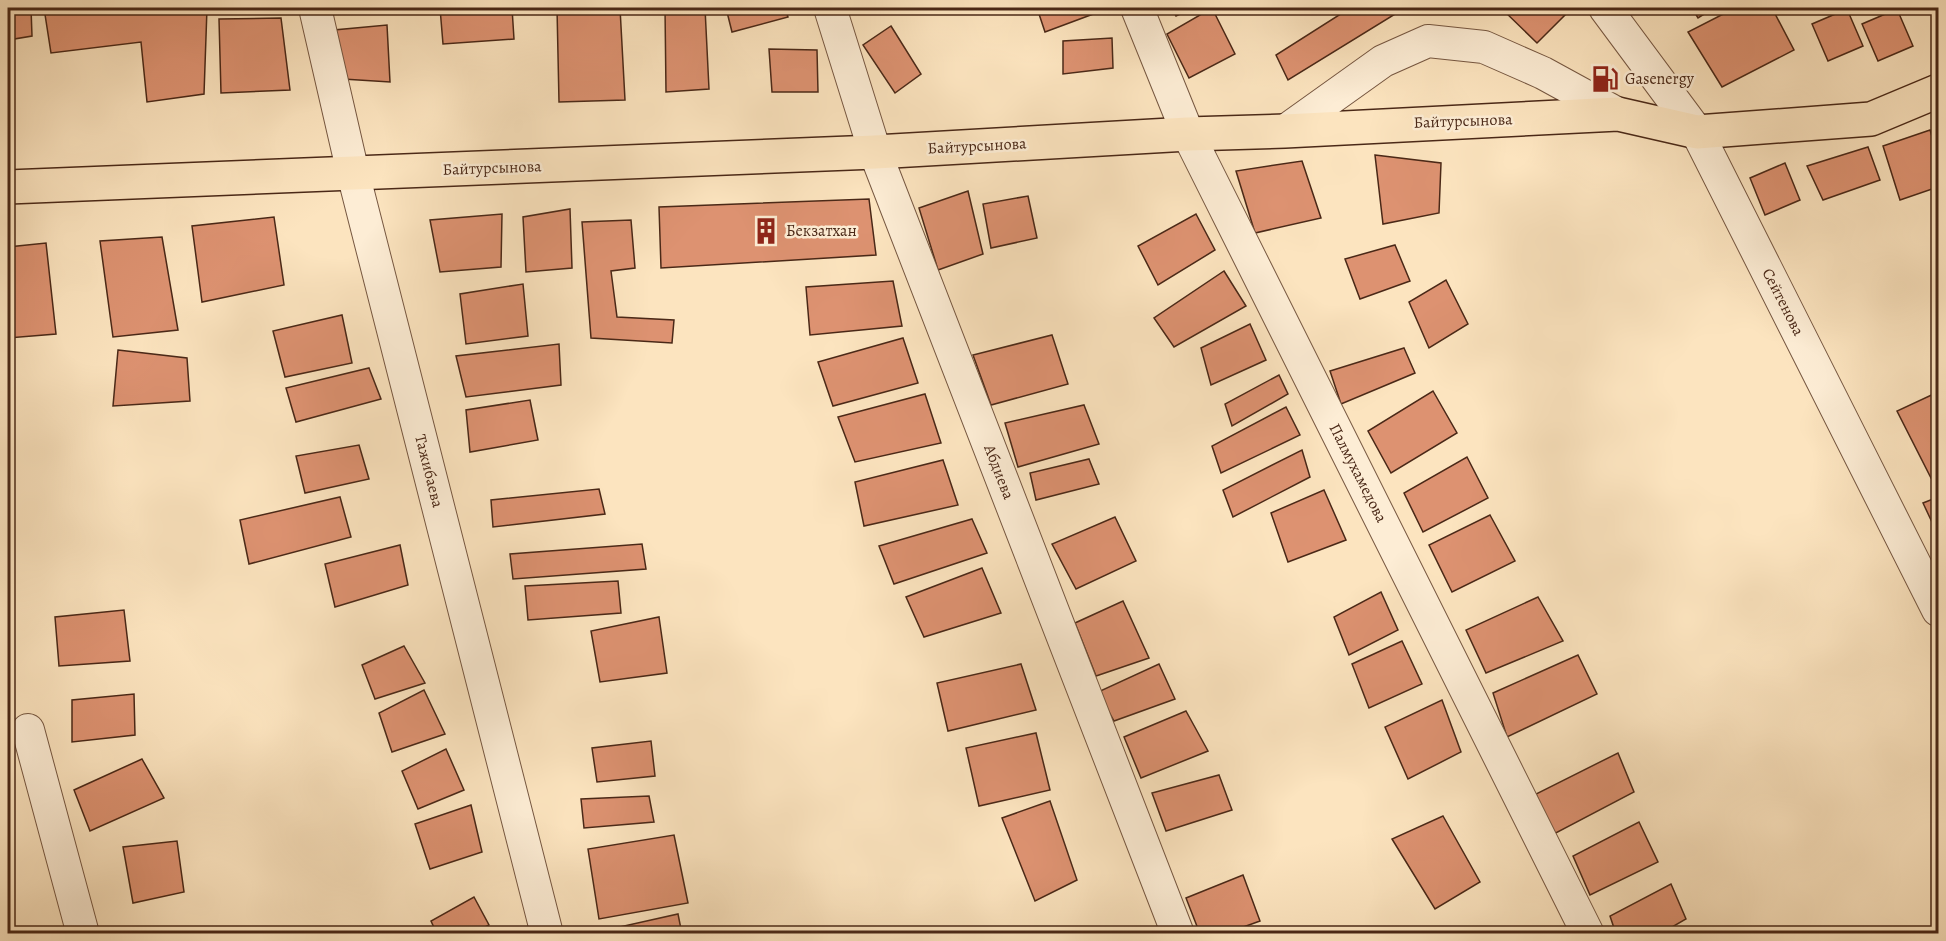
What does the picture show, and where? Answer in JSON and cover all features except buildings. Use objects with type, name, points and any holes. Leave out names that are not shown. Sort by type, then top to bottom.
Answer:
[{"type":"main road","name":"Байтурсынова","points":[[8,187],[875,152],[1188,134],[1618,114],[1697,132],[1871,119],[1938,91]]},
{"type":"street","name":"Тажибаева","points":[[315,8],[353,174],[547,933]]},
{"type":"street","name":"Абдиева","points":[[830,8],[875,152],[1178,933]]},
{"type":"street","name":"Палмухамедова","points":[[1137,8],[1188,134],[1588,933]]},
{"type":"street","name":"Сейтенова","points":[[1618,13],[1697,132],[1938,610]]},
{"type":"street","points":[[1285,131],[1383,61],[1428,41],[1484,47],[1544,74],[1618,114]]},
{"type":"street","points":[[28,730],[83,933]]},
{"type":"place","name":"Gasenergy","points":[[1605,79]]},
{"type":"place","name":"Бекзатхан","points":[[766,231]]}]
